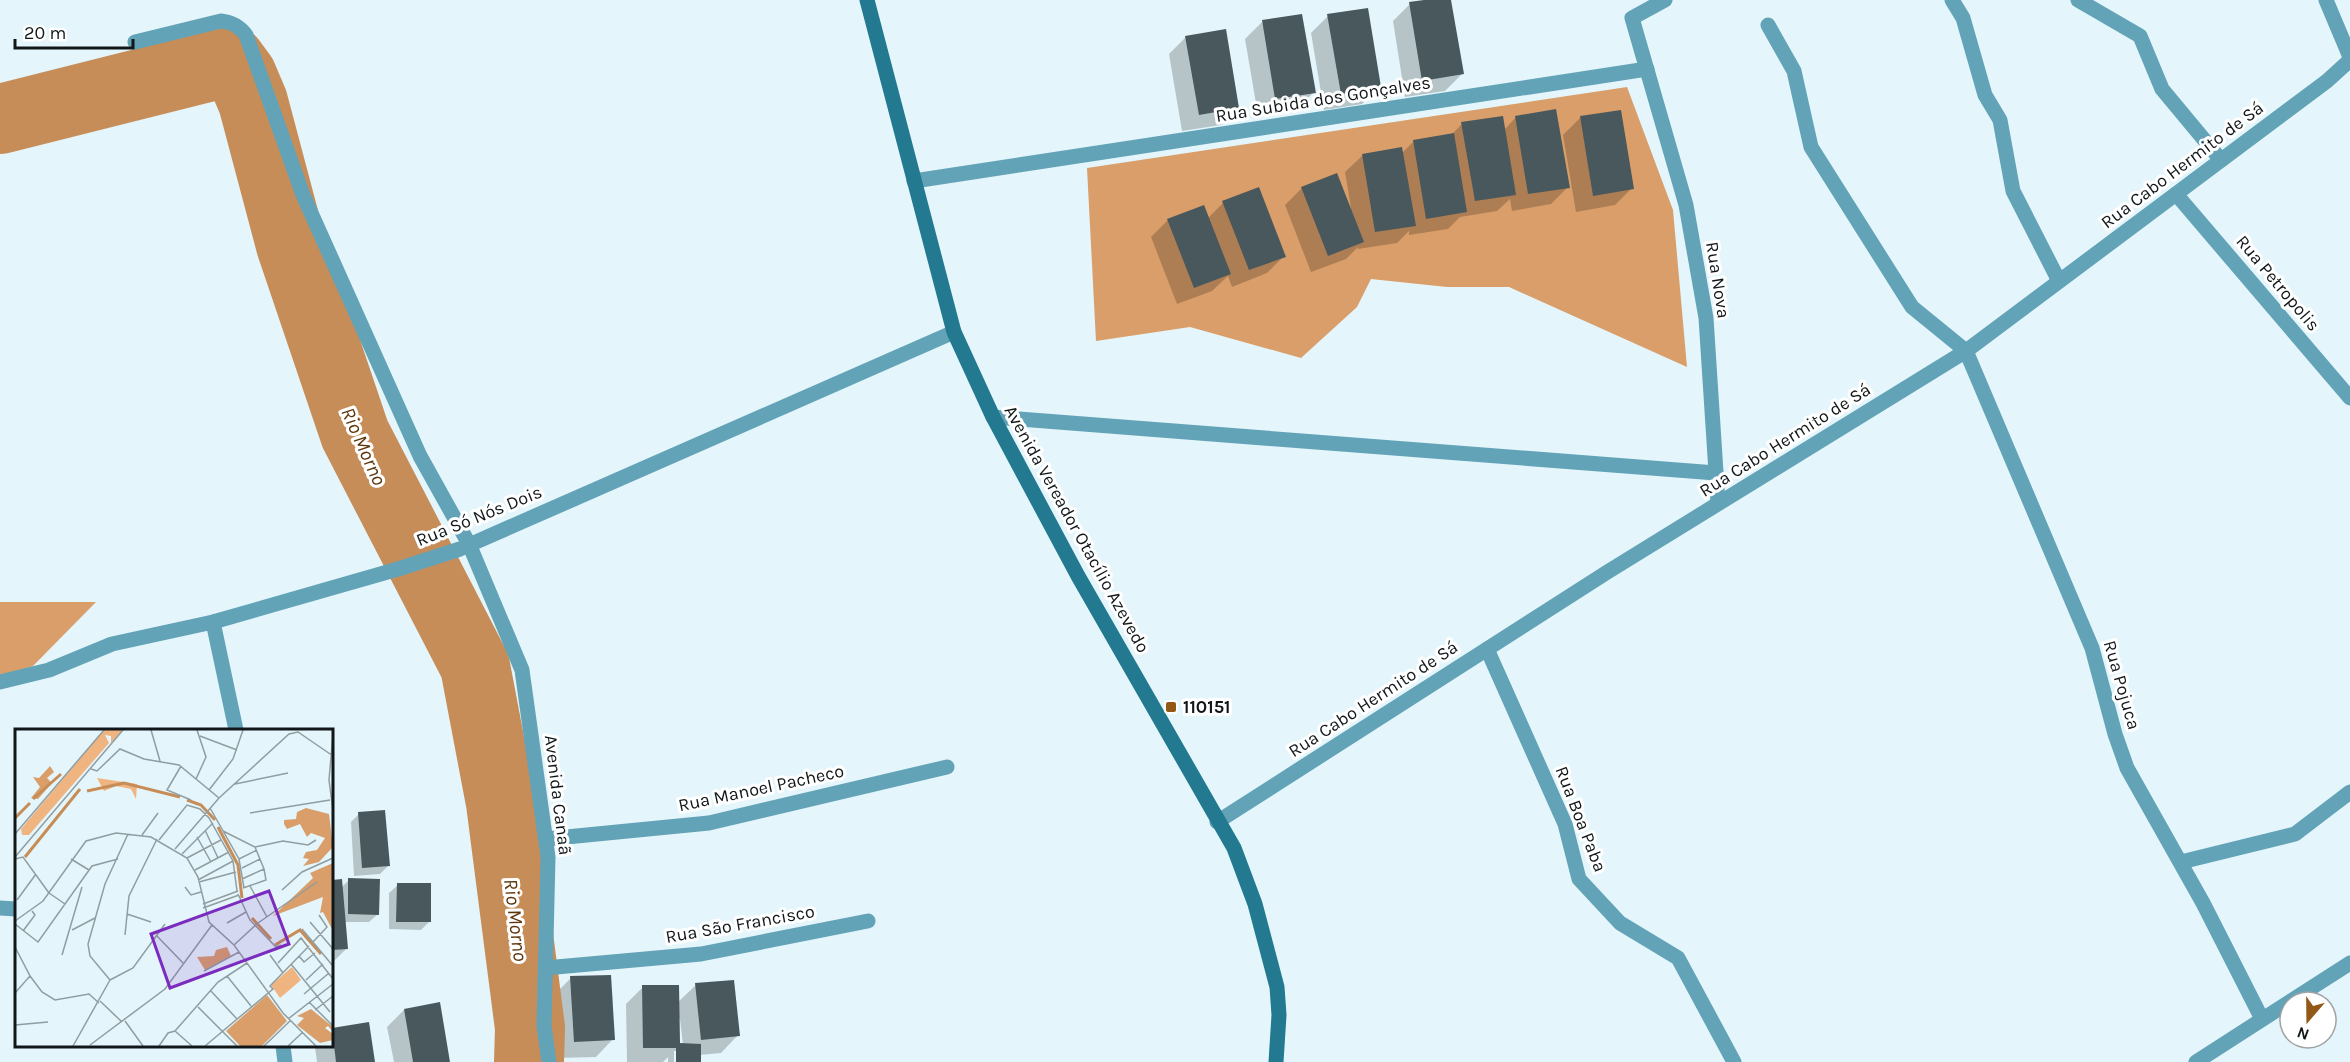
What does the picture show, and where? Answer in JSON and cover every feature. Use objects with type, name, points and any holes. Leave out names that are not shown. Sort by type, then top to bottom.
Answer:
[{"type":"main road","name":"Avenida Vereador Otacílio Azevedo","points":[[867,0],[954,332],[993,417],[1078,576],[1217,822],[1234,848],[1255,904],[1277,987],[1279,1015],[1276,1062]]},
{"type":"street","points":[[1647,69],[1632,18],[1665,0]]},
{"type":"street","points":[[1952,0],[1963,18],[1985,95],[2000,120],[2013,191],[2059,281]]},
{"type":"street","points":[[2078,0],[2140,36],[2163,89],[2221,160]]},
{"type":"street","points":[[2325,0],[2350,58]]},
{"type":"street","name":"Avenida Canaã","points":[[135,42],[221,21],[240,27],[246,35],[316,226],[420,456],[522,670],[548,857],[544,1026],[549,1062]]},
{"type":"street","points":[[1768,26],[1794,70],[1810,147],[1912,306],[1966,351]]},
{"type":"street","name":"Rua Cabo Hermito de Sá","points":[[1217,822],[1718,503],[1966,351],[2327,81],[2350,58]]},
{"type":"street","name":"Rua Subida dos Gonçalves","points":[[914,181],[1647,69]]},
{"type":"street","name":"Rua Nova","points":[[1647,69],[1686,206],[1704,307],[1718,503]]},
{"type":"street","name":"Rua Petropolis","points":[[2176,194],[2350,398]]},
{"type":"street","name":"Rua Só Nós Dois","points":[[0,682],[49,670],[112,644],[213,622],[398,569],[464,546],[954,332]]},
{"type":"street","name":"Rua Pojuca","points":[[1966,351],[2092,648],[2115,734],[2127,768],[2181,862],[2262,1019]]},
{"type":"street","points":[[993,417],[1716,472]]},
{"type":"street","points":[[213,622],[236,729]]},
{"type":"street","name":"Rua Boa Paba","points":[[1487,649],[1565,824],[1579,879],[1620,923],[1678,958],[1734,1062]]},
{"type":"street","name":"Rua Manoel Pacheco","points":[[546,839],[709,823],[947,767]]},
{"type":"street","points":[[2181,862],[2295,834],[2350,792]]},
{"type":"street","points":[[0,908],[15,909]]},
{"type":"street","name":"Rua São Francisco","points":[[546,968],[701,954],[868,921]]},
{"type":"street","points":[[2196,1062],[2350,963]]},
{"type":"street","points":[[283,1047],[285,1062]]},
{"type":"shaded area","points":[[1627,87],[1673,210],[1687,367],[1509,287],[1447,287],[1371,279],[1357,307],[1301,358],[1190,327],[1096,341],[1087,168]]},
{"type":"shaded area","points":[[0,602],[96,602],[33,666],[0,679]]},
{"type":"building","points":[[1451,0],[1464,74],[1422,81],[1409,2]]},
{"type":"building","points":[[1368,8],[1381,87],[1341,94],[1327,14]]},
{"type":"building","points":[[1302,14],[1316,93],[1275,99],[1262,20]]},
{"type":"building","points":[[1226,29],[1239,108],[1199,115],[1185,36]]},
{"type":"building","points":[[1556,109],[1570,188],[1528,194],[1515,116]]},
{"type":"building","points":[[1621,110],[1634,189],[1593,196],[1580,116]]},
{"type":"building","points":[[1503,116],[1516,195],[1475,201],[1461,122]]},
{"type":"building","points":[[1454,133],[1467,212],[1426,219],[1413,140]]},
{"type":"building","points":[[1402,147],[1416,226],[1375,232],[1362,154]]},
{"type":"building","points":[[1337,173],[1364,242],[1328,256],[1301,187]]},
{"type":"building","points":[[1259,187],[1286,257],[1249,270],[1222,201]]},
{"type":"building","points":[[1204,205],[1231,274],[1194,288],[1167,219]]},
{"type":"building","points":[[385,810],[390,866],[362,868],[358,812]]},
{"type":"building","points":[[348,878],[380,879],[379,915],[348,914]]},
{"type":"building","points":[[342,879],[348,949],[333,950],[333,880]]},
{"type":"building","points":[[397,883],[431,883],[431,922],[396,922]]},
{"type":"building","points":[[611,975],[615,1040],[574,1042],[570,976]]},
{"type":"building","points":[[734,980],[740,1036],[701,1040],[695,983]]},
{"type":"building","points":[[642,985],[679,985],[680,1043],[701,1044],[701,1062],[676,1062],[676,1048],[643,1048]]},
{"type":"building","points":[[440,1002],[450,1062],[413,1062],[404,1009]]},
{"type":"building","points":[[369,1022],[375,1062],[336,1062],[333,1028]]},
{"type":"waterway","name":"Rio Morno","points":[[0,119],[231,61],[242,76],[253,102],[291,245],[355,434],[475,666],[501,803],[530,1028],[529,1062]]},
{"type":"place","name":"110151","points":[[1171,707]]}]
